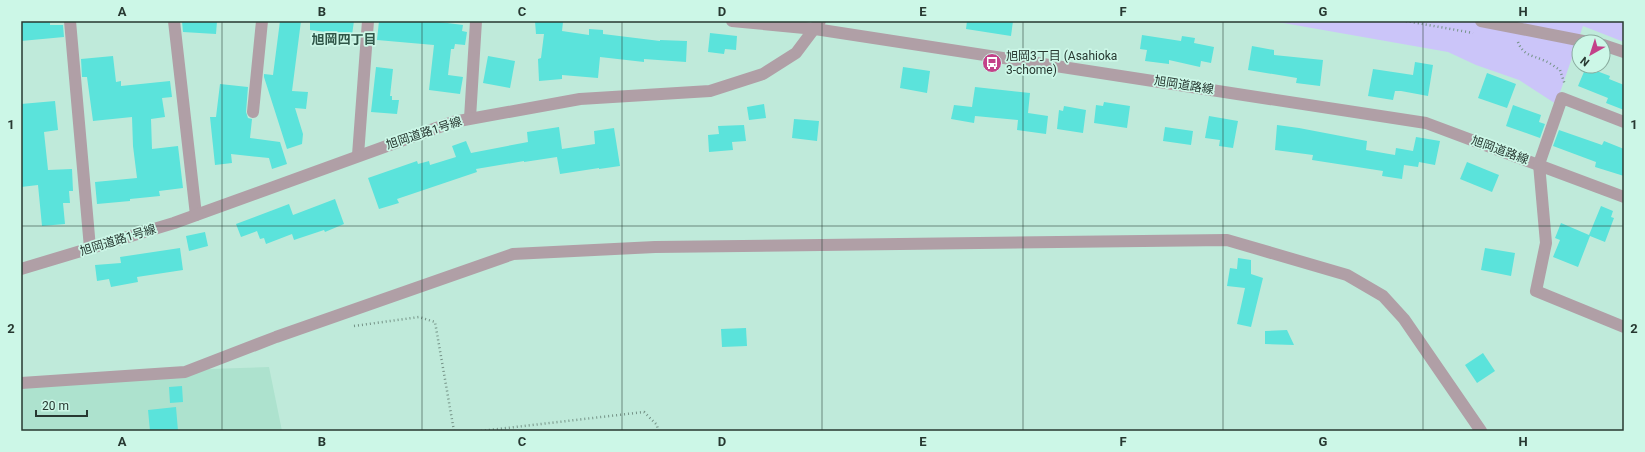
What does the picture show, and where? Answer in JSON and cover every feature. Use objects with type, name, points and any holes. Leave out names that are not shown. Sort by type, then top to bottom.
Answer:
[{"type":"street","points":[[70,21],[90,248]]},
{"type":"street","points":[[174,21],[196,215]]},
{"type":"street","points":[[253,112],[262,21]]},
{"type":"street","points":[[358,155],[368,21]]},
{"type":"street","points":[[470,118],[476,21]]},
{"type":"street","name":"旭岡道路線","points":[[732,21],[818,25],[1426,123],[1624,197]]},
{"type":"street","points":[[1481,21],[1571,39]]},
{"type":"street","name":"旭岡道路1号線","points":[[21,269],[196,215],[358,155],[453,122],[580,99],[710,91],[763,74],[796,53],[818,25]]},
{"type":"street","points":[[1611,48],[1624,52]]},
{"type":"street","points":[[1624,122],[1562,98],[1539,164],[1546,243],[1536,291],[1624,327]]},
{"type":"street","points":[[21,383],[185,372],[276,337],[513,254],[655,247],[1227,240],[1348,275],[1382,296],[1404,319],[1482,431]]},
{"type":"path","points":[[1406,21],[1481,34]]},
{"type":"path","points":[[1510,40],[1518,41],[1521,50],[1528,55],[1544,60],[1560,70],[1565,84],[1562,98]]},
{"type":"path","points":[[351,327],[419,317],[435,322],[454,431]]},
{"type":"path","points":[[481,431],[644,412],[657,425],[658,431]]},
{"type":"shaded area","points":[[1272,21],[1624,21],[1624,42],[1611,37],[1611,34],[1604,34],[1583,26],[1580,34],[1571,34],[1571,61],[1556,104],[1519,80],[1476,65],[1448,52]]},
{"type":"shaded area","points":[[269,367],[282,431],[21,431],[21,380],[117,372]]},
{"type":"building","points":[[21,21],[50,21],[50,25],[63,25],[64,37],[21,41]]},
{"type":"building","points":[[182,21],[217,21],[216,34],[183,32]]},
{"type":"building","points":[[280,21],[301,21],[292,91],[308,92],[306,109],[295,108],[303,134],[302,144],[287,149],[264,77],[264,74],[273,75]]},
{"type":"building","points":[[310,21],[354,21],[352,35],[310,30]]},
{"type":"building","points":[[379,21],[432,21],[463,25],[462,31],[467,32],[465,45],[455,44],[454,49],[451,49],[448,75],[463,77],[460,94],[429,90],[434,45],[377,40]]},
{"type":"building","points":[[535,21],[563,22],[562,31],[589,35],[589,29],[603,30],[603,34],[660,41],[687,41],[686,62],[644,59],[644,62],[600,57],[598,78],[562,75],[562,79],[539,81],[538,59],[541,58],[544,34],[536,34]]},
{"type":"building","points":[[967,21],[1013,21],[1011,36],[966,29]]},
{"type":"building","points":[[710,33],[737,36],[736,50],[725,49],[724,54],[708,52]]},
{"type":"building","points":[[1142,35],[1181,41],[1182,36],[1195,38],[1194,43],[1214,47],[1211,63],[1201,61],[1200,67],[1169,60],[1169,64],[1145,61],[1147,50],[1140,49]]},
{"type":"building","points":[[1252,46],[1274,50],[1274,55],[1323,60],[1320,86],[1296,83],[1297,78],[1248,70]]},
{"type":"building","points":[[113,56],[116,82],[121,81],[121,86],[170,81],[172,97],[162,98],[165,117],[151,119],[152,149],[178,146],[183,188],[159,191],[160,196],[97,204],[95,182],[137,178],[133,146],[132,117],[93,121],[87,77],[82,77],[81,59]]},
{"type":"building","points":[[488,56],[515,61],[510,88],[483,83]]},
{"type":"building","points":[[1415,62],[1433,65],[1428,96],[1395,91],[1393,100],[1368,96],[1373,69],[1413,75]]},
{"type":"building","points":[[376,67],[393,69],[390,96],[392,96],[392,100],[399,100],[397,114],[371,112]]},
{"type":"building","points":[[903,67],[930,71],[927,93],[900,88]]},
{"type":"building","points":[[1487,73],[1516,84],[1507,108],[1478,98]]},
{"type":"building","points":[[1583,74],[1605,74],[1610,76],[1609,79],[1624,85],[1624,110],[1606,103],[1608,98],[1578,86]]},
{"type":"building","points":[[220,84],[248,87],[246,112],[248,118],[252,119],[250,138],[280,142],[287,164],[272,169],[269,158],[231,154],[232,163],[215,165],[210,117],[216,117]]},
{"type":"building","points":[[975,87],[1030,93],[1028,113],[1048,116],[1046,134],[1017,130],[1018,120],[975,116],[974,123],[951,119],[954,105],[972,107]]},
{"type":"building","points":[[55,101],[58,130],[44,132],[48,170],[72,169],[73,191],[69,191],[70,203],[63,203],[65,224],[42,226],[38,185],[21,187],[21,104]]},
{"type":"building","points":[[1104,102],[1130,106],[1127,128],[1094,123],[1096,105],[1103,106]]},
{"type":"building","points":[[764,104],[766,118],[749,120],[747,107]]},
{"type":"building","points":[[1513,105],[1541,115],[1539,122],[1545,124],[1540,138],[1506,126]]},
{"type":"building","points":[[1064,106],[1086,110],[1083,133],[1057,129],[1059,110],[1063,111]]},
{"type":"building","points":[[1209,116],[1238,121],[1233,148],[1219,146],[1220,140],[1205,138]]},
{"type":"building","points":[[794,119],[819,121],[817,141],[792,138]]},
{"type":"building","points":[[744,125],[746,141],[732,142],[733,150],[709,152],[708,135],[719,134],[718,126]]},
{"type":"building","points":[[1277,125],[1367,141],[1366,150],[1395,155],[1396,148],[1413,151],[1416,137],[1440,141],[1435,165],[1419,162],[1418,167],[1404,165],[1402,179],[1382,176],[1383,171],[1312,160],[1313,155],[1275,150]]},
{"type":"building","points":[[559,127],[562,149],[595,144],[594,131],[614,128],[620,166],[560,174],[557,157],[476,169],[477,172],[397,199],[399,203],[379,209],[368,178],[417,161],[418,164],[429,161],[430,165],[456,157],[452,146],[466,141],[471,153],[528,142],[527,132]]},
{"type":"building","points":[[1165,127],[1193,131],[1191,145],[1163,141]]},
{"type":"building","points":[[1559,130],[1602,145],[1604,141],[1624,149],[1624,176],[1595,167],[1596,162],[1553,146]]},
{"type":"building","points":[[1467,162],[1499,175],[1492,192],[1460,179]]},
{"type":"building","points":[[335,199],[344,224],[325,232],[324,230],[294,240],[292,234],[266,244],[264,238],[260,239],[257,231],[241,237],[236,224],[289,204],[293,215]]},
{"type":"building","points":[[1601,206],[1613,211],[1611,217],[1614,218],[1605,242],[1590,236],[1578,267],[1553,257],[1560,240],[1555,238],[1561,223],[1589,235]]},
{"type":"building","points":[[205,232],[208,246],[189,251],[186,236]]},
{"type":"building","points":[[180,248],[183,270],[137,277],[138,282],[111,287],[109,279],[97,281],[95,265],[121,263],[120,257]]},
{"type":"building","points":[[1485,248],[1515,253],[1511,276],[1481,270]]},
{"type":"building","points":[[1238,258],[1251,260],[1251,274],[1263,278],[1251,327],[1237,324],[1245,288],[1227,286],[1230,268],[1237,269]]},
{"type":"building","points":[[746,328],[747,346],[722,347],[721,329]]},
{"type":"building","points":[[1287,330],[1294,345],[1265,344],[1265,331]]},
{"type":"building","points":[[1483,353],[1495,371],[1477,383],[1465,365]]},
{"type":"building","points":[[182,386],[183,402],[170,403],[169,387]]},
{"type":"building","points":[[176,407],[178,431],[150,431],[148,410]]},
{"type":"place","name":"旭岡3丁目 (Asahioka 3-chome)","points":[[992,63]]},
{"type":"district","name":"旭岡四丁目","points":[[344,39]]}]
